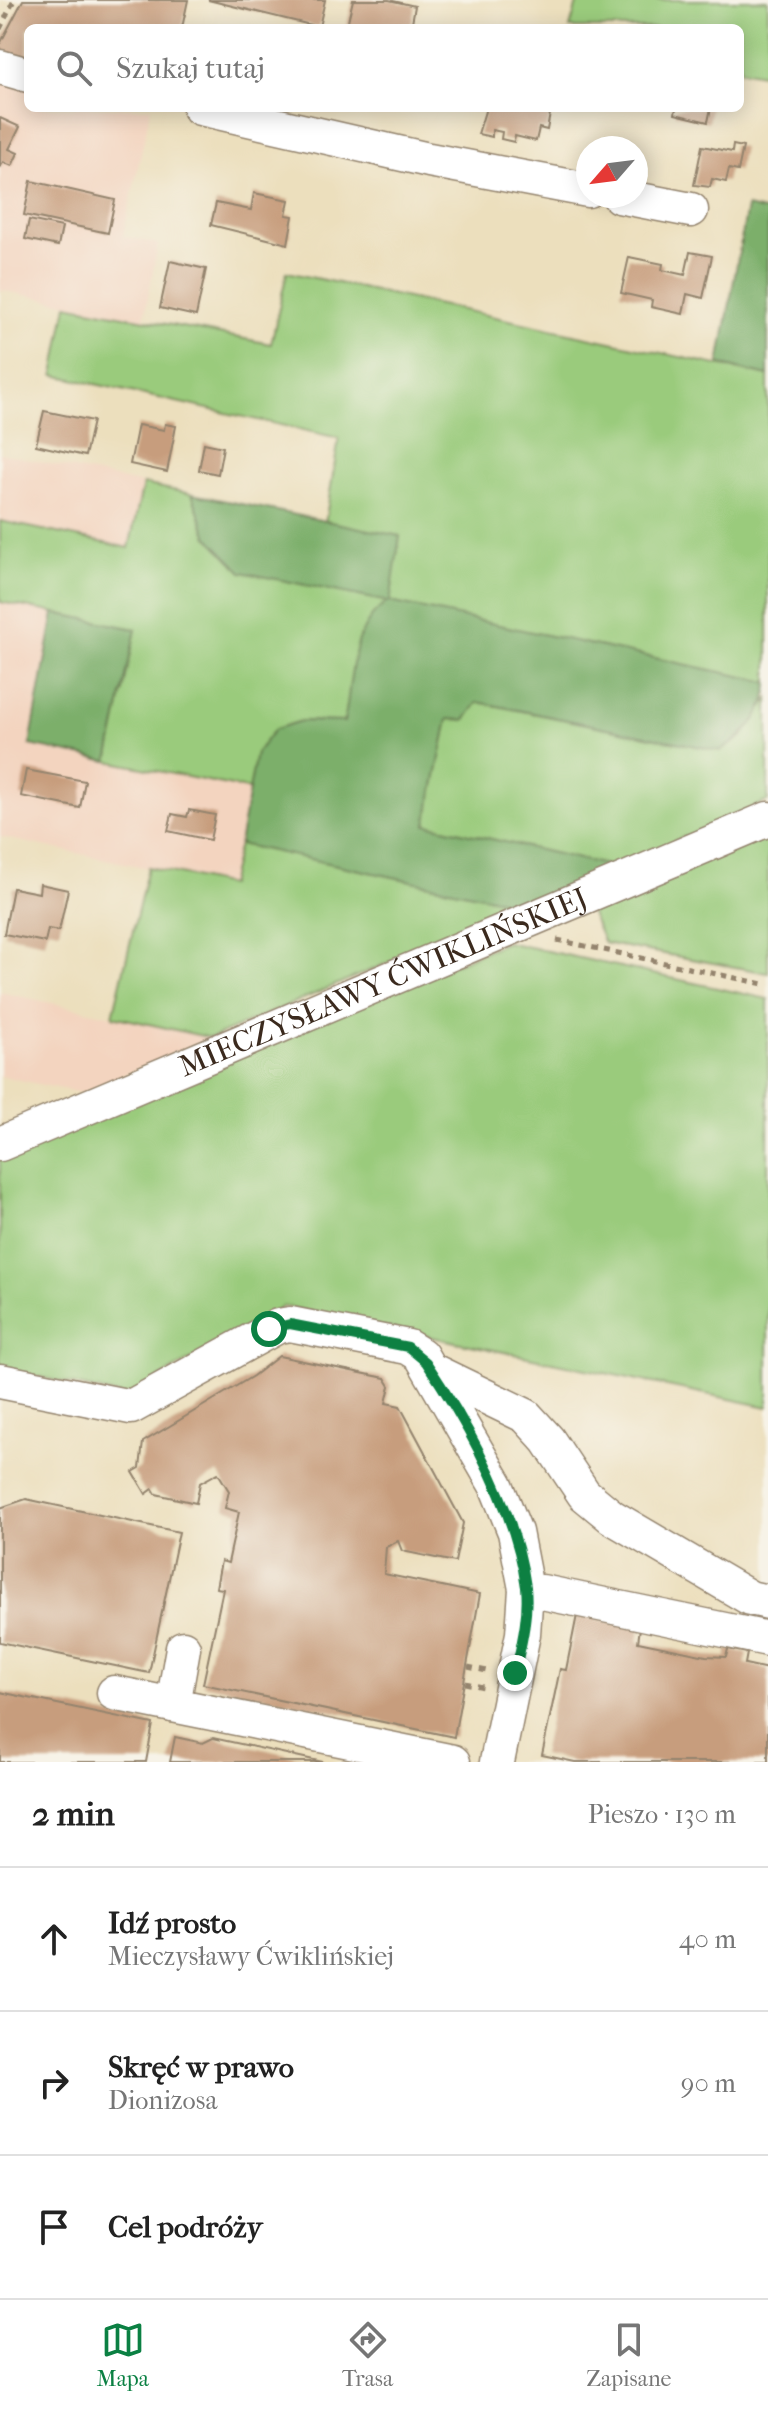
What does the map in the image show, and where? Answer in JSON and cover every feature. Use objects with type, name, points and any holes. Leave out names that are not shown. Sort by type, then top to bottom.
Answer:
[{"type":"street","points":[[0,67],[24,74]]},
{"type":"street","points":[[218,112],[429,160],[576,188]]},
{"type":"street","points":[[648,202],[691,210]]},
{"type":"street","name":"MIECZYSŁAWY ĆWIKLIŃSKIEJ","points":[[0,1144],[768,819]]},
{"type":"street","points":[[0,1381],[131,1407],[258,1334],[290,1324],[408,1347],[427,1363],[526,1416],[548,1440],[584,1494],[612,1517],[750,1598],[768,1602]]},
{"type":"street","points":[[427,1363],[496,1485],[515,1532],[526,1589],[523,1634],[497,1762]]},
{"type":"street","points":[[542,1592],[768,1639]]},
{"type":"street","points":[[173,1705],[183,1648]]},
{"type":"street","points":[[114,1693],[453,1762]]},
{"type":"path","points":[[0,29],[14,0]]},
{"type":"path","points":[[555,939],[768,985]]},
{"type":"path","points":[[468,1667],[489,1671]]},
{"type":"path","points":[[465,1683],[486,1687]]},
{"type":"shaded area","points":[[0,56],[24,61],[24,112],[150,112],[123,236],[158,244],[144,319],[0,290]]},
{"type":"shaded area","points":[[0,453],[143,484],[130,548],[0,521]]},
{"type":"shaded area","points":[[0,602],[54,613],[30,745],[252,790],[229,885],[0,837]]},
{"type":"shaded area","points":[[0,992],[211,1038],[81,1093],[0,1076]]},
{"type":"green space","points":[[578,0],[768,0],[768,75],[744,71],[744,24],[571,24]]},
{"type":"green space","points":[[747,207],[768,212],[768,376],[719,364]]},
{"type":"green space","points":[[287,272],[768,376],[768,682],[389,602],[349,698],[344,722],[301,721],[256,753],[252,790],[108,761],[136,629],[0,602],[0,521],[129,548],[143,484],[192,494],[208,537],[400,536],[325,523],[339,438],[54,375],[67,305],[271,344]]},
{"type":"green space","points":[[192,494],[400,536],[390,602],[768,682],[764,703],[754,722],[721,751],[478,702],[465,720],[448,719],[426,824],[614,867],[524,905],[239,844],[256,753],[275,729],[301,721],[344,722],[359,640],[375,613],[388,602],[242,572],[208,537]]},
{"type":"green space","points":[[54,613],[136,629],[108,761],[30,745]]},
{"type":"green space","points":[[768,699],[768,801],[614,867],[426,824],[448,719],[478,702],[721,751],[743,736]]},
{"type":"green space","points":[[768,832],[768,973],[604,943],[589,909]]},
{"type":"green space","points":[[239,844],[524,905],[211,1038],[113,1016],[148,867],[229,885]]},
{"type":"green space","points":[[506,942],[768,999],[768,1407],[283,1306],[127,1397],[0,1368],[0,1157]]},
{"type":"building","points":[[23,0],[188,0],[183,24],[24,24],[24,61],[0,56],[0,44]]},
{"type":"building","points":[[208,0],[325,0],[320,24],[307,24]]},
{"type":"building","points":[[353,0],[389,0],[415,6],[412,24],[347,24]]},
{"type":"building","points":[[485,112],[550,112],[547,130],[539,128],[536,141],[515,136],[514,142],[501,139],[502,132],[492,130],[492,137],[478,134]]},
{"type":"building","points":[[675,112],[710,112],[708,122]]},
{"type":"building","points":[[0,118],[20,127],[9,149],[18,153],[12,166],[3,162],[0,168]]},
{"type":"building","points":[[733,145],[743,147],[738,171],[729,169],[726,182],[712,179],[710,187],[694,185],[702,146],[732,152]]},
{"type":"building","points":[[31,181],[115,200],[108,233],[24,215]]},
{"type":"building","points":[[254,193],[289,200],[286,215],[293,216],[288,244],[211,225],[216,203],[251,210]]},
{"type":"building","points":[[29,220],[62,227],[58,246],[25,239]]},
{"type":"building","points":[[690,252],[712,256],[703,298],[687,294],[683,314],[651,307],[652,300],[621,293],[629,257],[663,264],[662,270],[685,275]]},
{"type":"building","points":[[170,261],[206,269],[196,316],[160,308]]},
{"type":"building","points":[[44,411],[93,421],[85,456],[36,445]]},
{"type":"building","points":[[165,424],[176,426],[167,472],[130,464],[138,425],[164,430]]},
{"type":"building","points":[[204,443],[223,447],[218,474],[199,470]]},
{"type":"building","points":[[26,770],[85,781],[80,808],[21,796]]},
{"type":"building","points":[[189,810],[215,815],[210,840],[168,831],[172,814],[187,817]]},
{"type":"building","points":[[40,884],[68,890],[59,931],[48,929],[45,942],[4,934],[13,888],[39,893]]},
{"type":"building","points":[[279,1356],[385,1378],[390,1386],[386,1403],[400,1406],[463,1523],[455,1562],[402,1551],[398,1541],[386,1547],[384,1574],[480,1594],[454,1737],[203,1684],[223,1589],[216,1588],[221,1561],[228,1563],[239,1512],[225,1508],[229,1491],[218,1473],[200,1483],[196,1503],[156,1494],[153,1489],[146,1494],[133,1472],[140,1468],[143,1442],[253,1376]]},
{"type":"building","points":[[26,1499],[179,1532],[149,1673],[0,1642],[0,1508]]},
{"type":"building","points":[[577,1615],[640,1628],[638,1642],[706,1656],[726,1657],[728,1649],[747,1653],[745,1664],[768,1669],[768,1762],[575,1762],[542,1755],[560,1669],[566,1670]]},
{"type":"building","points":[[0,1692],[153,1724],[146,1762],[0,1762]]},
{"type":"building","points":[[175,1737],[203,1743],[213,1738],[323,1762],[170,1762]]},
{"type":"route","points":[[269,1329],[290,1324],[347,1338],[408,1347],[421,1355],[433,1371],[496,1485],[515,1532],[526,1589],[523,1634],[515,1673]]}]
